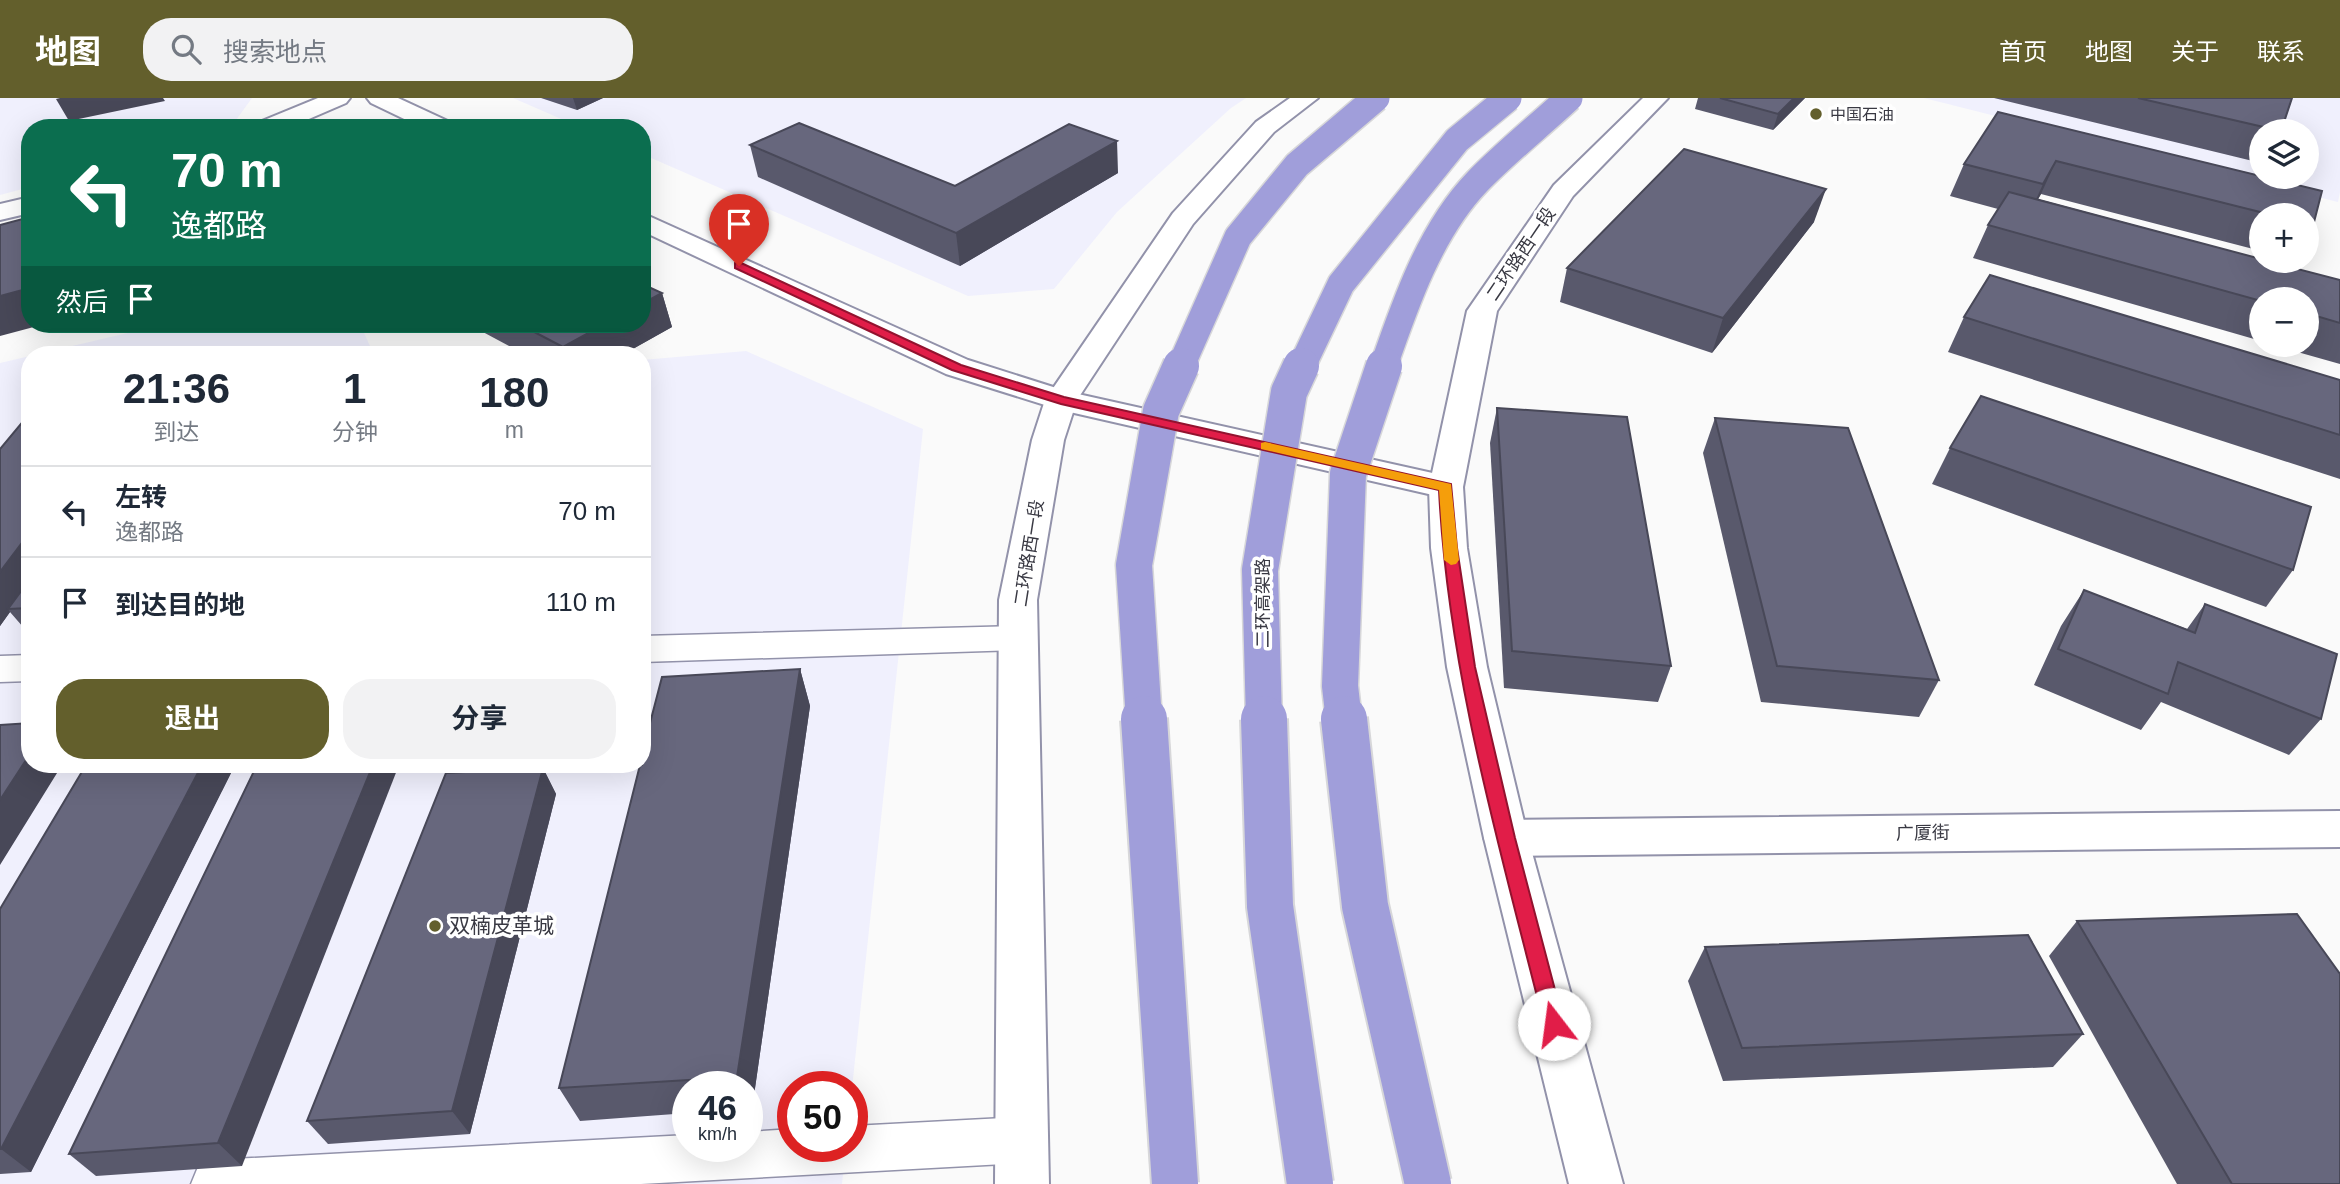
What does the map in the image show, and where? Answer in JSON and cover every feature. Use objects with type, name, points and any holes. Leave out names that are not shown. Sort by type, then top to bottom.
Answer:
[{"type":"highway","points":[[1175,1184],[1134,565],[1161,411],[1238,237],[1297,165],[1376,98]]},
{"type":"highway","name":"二环高架路","points":[[1310,1184],[1270,906],[1260,570],[1289,392],[1341,284],[1457,140],[1508,98]]},
{"type":"highway","points":[[1428,1184],[1365,906],[1342,700],[1348,474],[1402,312],[1438,234],[1476,183],[1569,98]]},
{"type":"main road","points":[[288,119],[338,98]]},
{"type":"main road","points":[[379,98],[424,119]]},
{"type":"main road","name":"二环路西一段","points":[[1022,1162],[1018,600],[1048,440],[1061,400],[1183,219],[1265,127],[1306,98]]},
{"type":"main road","name":"二环路西一段","points":[[1596,1184],[1506,838],[1467,667],[1449,548],[1446,487],[1482,311],[1563,191],[1656,98]]},
{"type":"main road","points":[[0,212],[21,207]]},
{"type":"main road","points":[[651,225],[957,368],[1061,400],[1446,487]]},
{"type":"main road","name":"广厦街","points":[[1506,838],[2340,829]]},
{"type":"lane","points":[[651,649],[1018,638]]},
{"type":"lane","points":[[0,669],[21,668]]},
{"type":"lane","points":[[215,1184],[1022,1162]]},
{"type":"shaded area","points":[[0,98],[252,98],[237,119],[21,119],[21,189],[0,195]]},
{"type":"shaded area","points":[[513,98],[1246,98],[1231,108],[1117,212],[1054,289],[968,296],[651,158],[651,119],[561,119]]},
{"type":"shaded area","points":[[1924,98],[2340,98],[2338,202],[2286,189],[2319,189],[2319,119],[2249,119],[2249,180]]},
{"type":"shaded area","points":[[128,333],[364,333],[370,346],[72,346]]},
{"type":"shaded area","name":"双楠皮革城","points":[[746,351],[923,429],[854,1071],[777,1071],[777,1162],[844,1162],[842,1184],[0,1184],[0,363],[21,358],[21,773],[651,773],[651,359]]},
{"type":"building","points":[[1720,98],[1794,98],[1778,114]]},
{"type":"building","points":[[2138,98],[2292,98],[2285,119],[2249,119],[2249,124]]},
{"type":"building","points":[[1998,112],[2249,173],[2249,189],[2322,191],[2319,203],[2249,203],[2249,209],[2056,161],[2043,184],[1964,164]]},
{"type":"building","points":[[799,123],[955,186],[1069,124],[1117,141],[956,233],[750,145]]},
{"type":"building","points":[[1684,149],[1826,189],[1723,318],[1567,268]]},
{"type":"building","points":[[2009,192],[2249,256],[2249,273],[2313,273],[2340,280],[2340,323],[2319,317],[2319,287],[2249,287],[2249,298],[1988,225]]},
{"type":"building","points":[[21,219],[21,290],[0,296],[0,225]]},
{"type":"building","points":[[1990,275],[2249,353],[2249,357],[2263,357],[2340,380],[2340,435],[1964,317]]},
{"type":"building","points":[[651,288],[662,293],[651,299]]},
{"type":"building","points":[[536,333],[589,333],[565,346]]},
{"type":"building","points":[[1981,396],[2311,507],[2293,570],[1950,448]]},
{"type":"building","points":[[1497,408],[1627,417],[1671,666],[1512,651]]},
{"type":"building","points":[[1715,418],[1848,428],[1939,680],[1777,666]]},
{"type":"building","points":[[21,424],[21,544],[0,572],[0,449]]},
{"type":"building","points":[[2084,590],[2195,633],[2205,604],[2337,654],[2321,719],[2178,662],[2168,694],[2058,649]]},
{"type":"building","points":[[21,591],[21,608],[8,609]]},
{"type":"building","points":[[800,669],[738,1071],[672,1071],[672,1081],[559,1088],[638,773],[651,773],[651,719],[662,677]]},
{"type":"building","points":[[21,724],[21,768],[0,800],[0,725]]},
{"type":"building","points":[[81,773],[198,773],[1,1149],[0,909]]},
{"type":"building","points":[[253,773],[370,773],[218,1143],[69,1154]]},
{"type":"building","points":[[446,773],[542,773],[452,1111],[307,1121]]},
{"type":"building","points":[[2297,914],[2340,974],[2340,1184],[2232,1184],[2077,921]]},
{"type":"building","points":[[2028,935],[2083,1034],[1742,1048],[1705,947]]},
{"type":"slow traffic","points":[[1265,446],[1446,487],[1451,560]]},
{"type":"place","name":"中国石油","points":[[1816,114]]},
{"type":"place","name":"双楠皮革城","points":[[435,926]]},
{"type":"route","points":[[739,266],[957,368],[1061,400],[1446,487],[1449,548],[1467,667],[1506,838],[1554,1024]]}]
